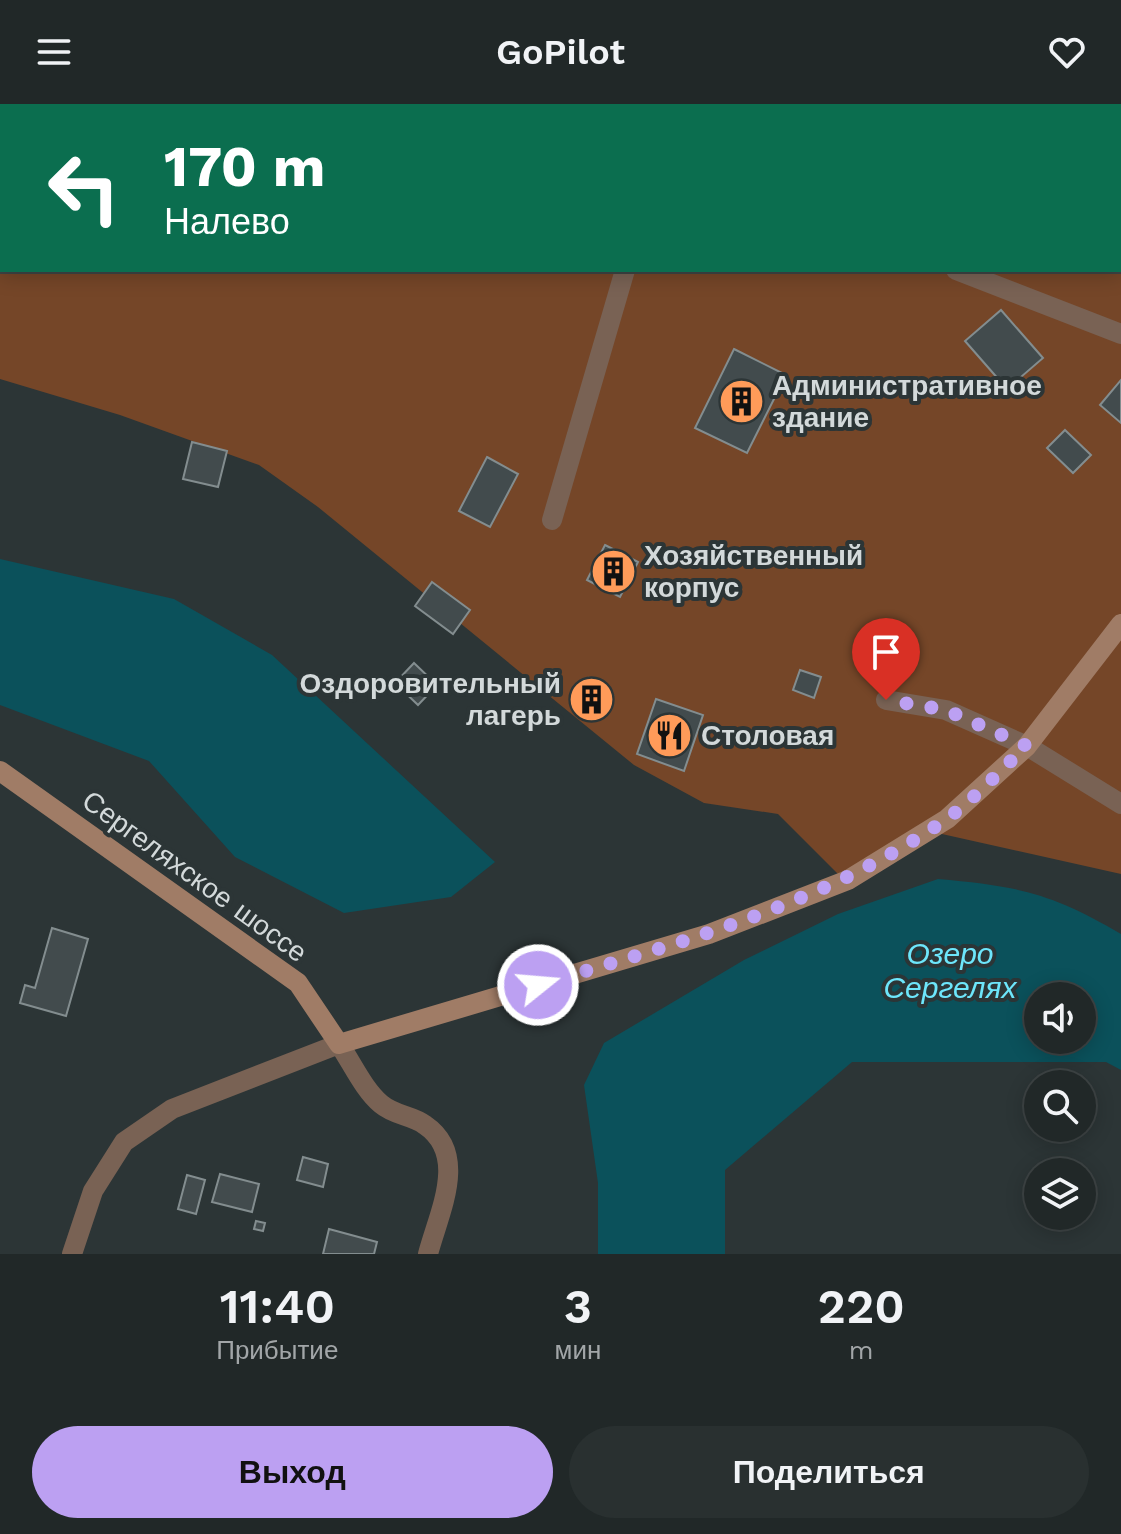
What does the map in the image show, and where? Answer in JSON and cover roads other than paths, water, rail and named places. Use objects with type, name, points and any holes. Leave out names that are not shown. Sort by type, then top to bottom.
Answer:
[{"type":"main road","points":[[339,1044],[709,934],[848,880],[947,819],[1027,746],[1121,624]]},
{"type":"main road","name":"Сергеляхское шоссе","points":[[0,771],[298,983],[339,1044]]},
{"type":"street","points":[[552,520],[624,272]]},
{"type":"street","points":[[961,272],[1121,334]]},
{"type":"street","points":[[886,700],[946,710],[1027,746],[1121,804]]},
{"type":"street","points":[[72,1254],[93,1191],[124,1142],[172,1109],[339,1044],[380,1103],[398,1115],[421,1121],[438,1134],[449,1155],[449,1174],[428,1254]]},
{"type":"water","points":[[0,559],[174,599],[272,655],[495,862],[451,897],[344,913],[235,857],[149,761],[0,705]]},
{"type":"water","name":"Озеро Сергелях","points":[[938,879],[990,885],[1054,900],[1121,934],[1121,1070],[1106,1062],[852,1062],[725,1170],[725,1254],[598,1254],[598,1183],[584,1085],[604,1043],[744,960],[838,914]]},
{"type":"place","name":"Административное здание","points":[[741,401]]},
{"type":"place","name":"Хозяйственный корпус","points":[[613,571]]},
{"type":"place","name":"Оздоровительный лагерь","points":[[592,699]]},
{"type":"place","name":"Столовая","points":[[670,735]]}]
